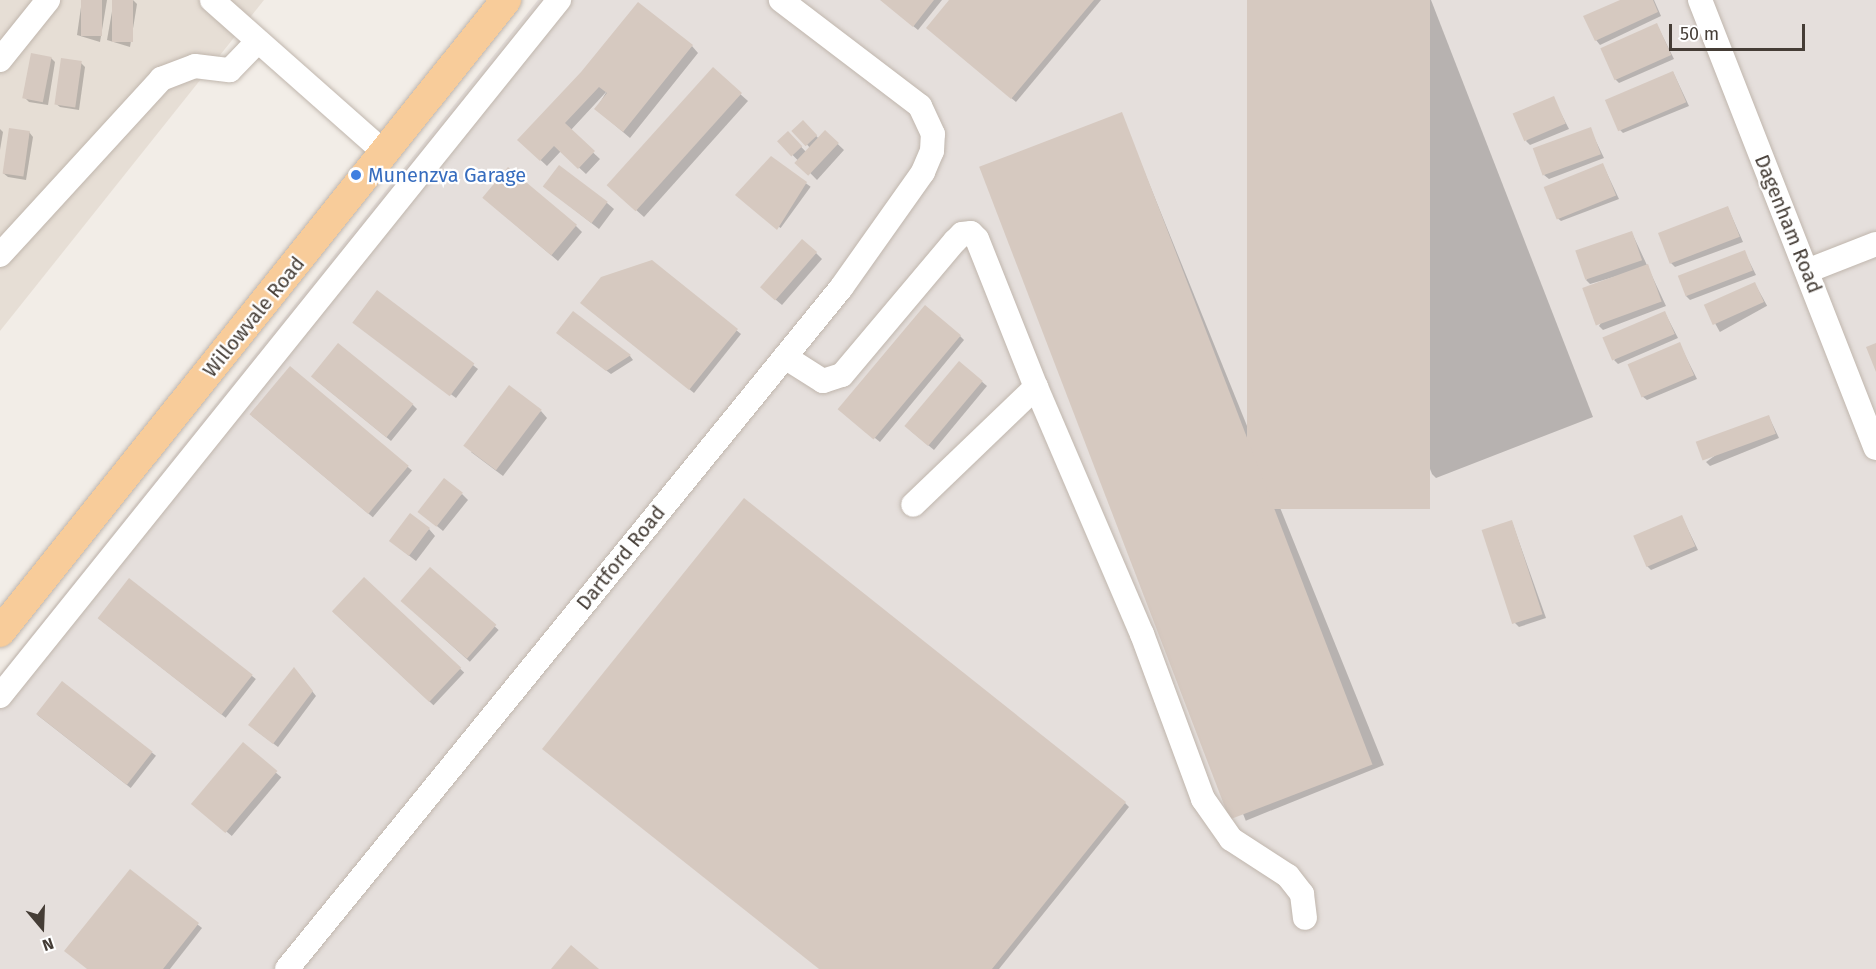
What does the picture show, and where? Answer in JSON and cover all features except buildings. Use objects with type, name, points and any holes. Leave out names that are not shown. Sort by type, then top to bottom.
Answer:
[{"type":"main road","name":"Willowvale Road","points":[[0,633],[506,0]]},
{"type":"street","points":[[0,60],[48,0]]},
{"type":"street","points":[[212,0],[256,43],[385,153]]},
{"type":"street","points":[[0,696],[559,0]]},
{"type":"street","name":"Dartford Road","points":[[287,969],[841,288],[923,172],[932,151],[933,134],[920,106],[781,0]]},
{"type":"street","name":"Dagenham Road","points":[[1700,0],[1876,448]]},
{"type":"street","points":[[0,255],[161,79],[195,66],[230,70],[256,43]]},
{"type":"street","points":[[785,357],[823,381],[842,375],[955,241],[962,234],[971,233],[977,239],[1036,387],[1142,634],[1203,799],[1231,839],[1288,876],[1302,894],[1305,918]]},
{"type":"street","points":[[1807,271],[1876,244]]},
{"type":"street","points":[[913,504],[1036,387]]},
{"type":"shaded area","points":[[0,0],[264,0],[0,331]]},
{"type":"shaded area","points":[[538,0],[1876,0],[1876,969],[0,969],[0,674]]},
{"type":"place","name":"Munenzva Garage","points":[[356,175]]}]
